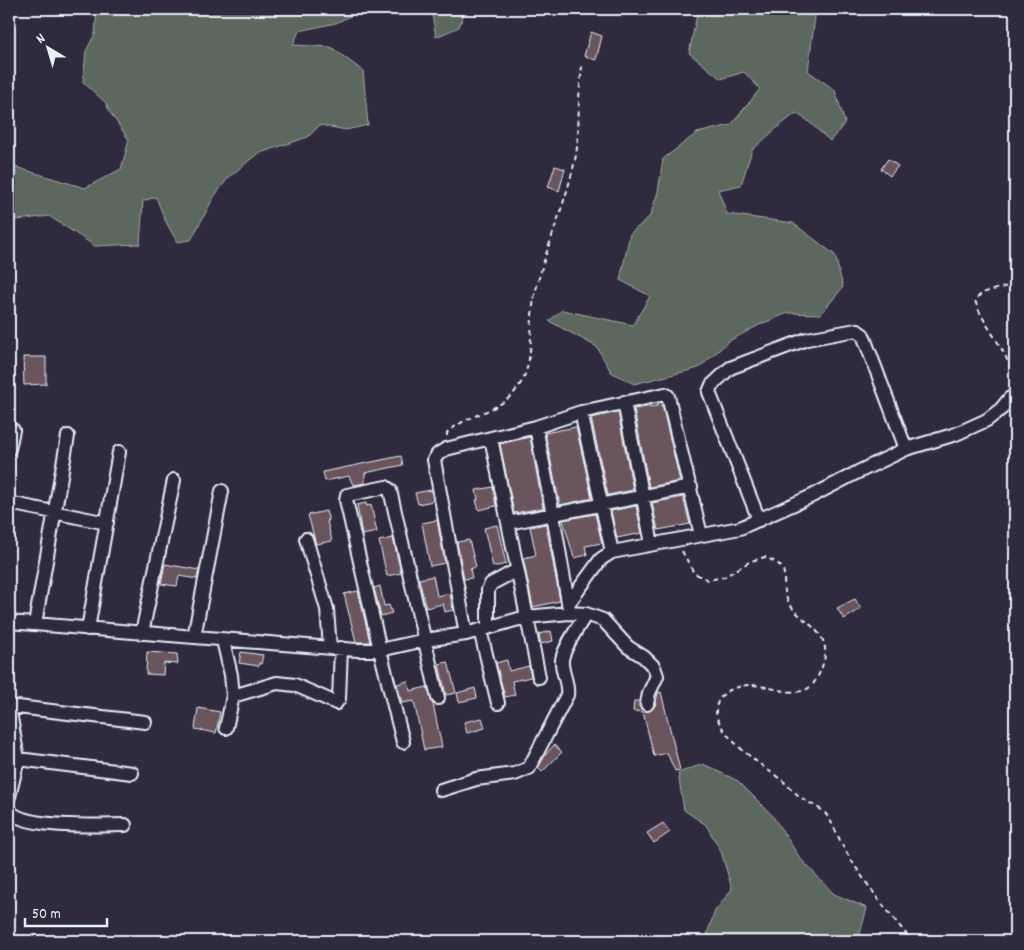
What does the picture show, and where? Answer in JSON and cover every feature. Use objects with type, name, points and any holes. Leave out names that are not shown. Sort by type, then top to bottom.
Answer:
[{"type":"street","points":[[759,520],[709,392],[712,385],[730,368],[807,340],[859,331],[863,336],[906,449]]},
{"type":"street","points":[[466,634],[434,460],[438,454],[446,449],[536,427],[581,412],[665,394],[668,396],[701,535]]},
{"type":"street","points":[[569,608],[602,560],[612,552],[740,528],[812,496],[906,449],[956,434],[986,420],[1001,409],[1010,398]]},
{"type":"street","points":[[624,402],[652,544]]},
{"type":"street","points":[[581,412],[612,552]]},
{"type":"street","points":[[536,427],[569,608]]},
{"type":"street","points":[[9,449],[12,430]]},
{"type":"street","points":[[35,624],[68,436]]},
{"type":"street","points":[[491,438],[539,677]]},
{"type":"street","points":[[88,629],[119,452]]},
{"type":"street","points":[[142,633],[174,480]]},
{"type":"street","points":[[403,742],[380,650],[346,500],[347,495],[386,487],[390,490],[438,698]]},
{"type":"street","points":[[508,523],[691,487]]},
{"type":"street","points":[[194,637],[222,491]]},
{"type":"street","points":[[9,503],[107,523]]},
{"type":"street","points":[[233,696],[277,683],[295,685],[328,701],[336,703],[339,699],[336,648],[327,609],[322,598],[306,539]]},
{"type":"street","points":[[498,704],[484,629],[488,590],[491,584],[517,570]]},
{"type":"street","points":[[9,622],[223,640],[380,650],[425,640],[466,634],[526,617],[569,608],[603,620],[628,647],[654,667],[657,676],[649,693],[648,704]]},
{"type":"street","points":[[441,790],[476,778],[515,774],[529,768],[567,695],[568,687],[562,659],[586,614]]},
{"type":"street","points":[[223,640],[232,674],[233,696],[226,728]]},
{"type":"street","points":[[9,797],[18,759],[9,706],[145,722]]},
{"type":"street","points":[[18,759],[132,773]]},
{"type":"street","points":[[9,810],[15,817],[37,823],[125,825]]},
{"type":"path","points":[[446,449],[447,433],[456,424],[503,404],[512,396],[526,373],[530,356],[530,323],[535,294],[560,214],[579,139],[582,66]]},
{"type":"path","points":[[1010,398],[1013,384],[1010,369],[1000,345],[977,308],[975,300],[982,293],[1015,284]]},
{"type":"path","points":[[677,540],[694,573],[708,580],[724,577],[752,561],[765,557],[778,563],[785,572],[786,596],[795,612],[809,622],[824,643],[826,654],[818,678],[810,687],[798,692],[752,685],[738,686],[723,693],[719,699],[716,711],[720,723],[730,737],[755,760],[801,798],[824,813],[844,849],[866,882],[912,941]]},
{"type":"green space","points":[[97,9],[364,9],[336,23],[299,31],[293,45],[331,47],[363,71],[368,125],[346,130],[320,125],[308,137],[257,154],[228,178],[214,197],[191,240],[177,242],[165,220],[156,197],[143,201],[140,244],[95,246],[49,216],[9,221],[9,165],[85,188],[121,169],[129,140],[109,111],[106,103],[83,82],[86,51],[95,34]]},
{"type":"green space","points":[[431,9],[466,9],[459,27],[436,37]]},
{"type":"green space","points":[[698,9],[816,9],[808,71],[835,90],[845,123],[830,141],[807,120],[796,113],[752,150],[741,185],[718,190],[727,214],[793,223],[835,255],[843,287],[821,314],[788,313],[761,324],[729,341],[699,368],[634,384],[611,372],[597,347],[549,321],[562,310],[633,325],[650,296],[620,280],[630,234],[650,216],[658,192],[663,159],[697,133],[731,125],[760,89],[744,72],[721,79],[689,53]]},
{"type":"green space","points":[[703,764],[738,781],[772,815],[800,858],[834,894],[867,908],[858,941],[712,941],[707,934],[715,911],[732,889],[721,851],[706,825],[684,810],[678,773]]},
{"type":"building","points":[[591,32],[602,36],[596,60],[584,56]]},
{"type":"building","points":[[888,159],[898,166],[890,176],[881,169]]},
{"type":"building","points":[[555,166],[565,169],[559,191],[548,187]]},
{"type":"building","points":[[23,357],[46,357],[46,384],[24,385]]},
{"type":"building","points":[[662,405],[680,481],[649,487],[634,409]]},
{"type":"building","points":[[618,412],[633,490],[608,495],[591,418]]},
{"type":"building","points":[[576,427],[592,498],[560,505],[545,433]]},
{"type":"building","points":[[530,437],[543,508],[514,513],[500,444]]},
{"type":"building","points":[[401,456],[403,465],[365,473],[365,483],[353,485],[349,476],[325,481],[323,472]]},
{"type":"building","points":[[493,487],[496,506],[479,510],[476,490]]},
{"type":"building","points":[[431,490],[433,501],[418,504],[415,493]]},
{"type":"building","points":[[683,497],[690,524],[658,530],[652,503]]},
{"type":"building","points":[[366,503],[367,506],[371,505],[377,532],[362,535],[357,505]]},
{"type":"building","points":[[636,506],[642,533],[617,538],[611,511]]},
{"type":"building","points":[[326,511],[332,541],[316,544],[308,515]]},
{"type":"building","points":[[595,514],[602,543],[585,546],[587,555],[574,558],[563,520]]},
{"type":"building","points":[[437,520],[445,563],[430,566],[422,523]]},
{"type":"building","points":[[546,524],[560,601],[533,607],[523,558],[536,555],[530,527]]},
{"type":"building","points":[[497,525],[506,564],[493,567],[484,528]]},
{"type":"building","points":[[393,538],[401,573],[387,576],[379,541]]},
{"type":"building","points":[[469,540],[476,567],[470,569],[472,578],[464,579],[457,542]]},
{"type":"building","points":[[165,564],[199,570],[197,579],[179,576],[177,586],[161,584]]},
{"type":"building","points":[[433,576],[437,596],[450,593],[453,610],[445,612],[443,604],[426,608],[419,579]]},
{"type":"building","points":[[380,586],[384,606],[389,605],[392,613],[381,616],[374,588]]},
{"type":"building","points":[[358,591],[370,642],[356,642],[344,594]]},
{"type":"building","points":[[855,599],[861,609],[844,619],[837,608]]},
{"type":"building","points":[[551,631],[553,641],[541,644],[539,634]]},
{"type":"building","points":[[147,652],[177,654],[178,664],[164,663],[163,675],[146,674]]},
{"type":"building","points":[[241,652],[263,655],[261,664],[259,663],[259,666],[239,663]]},
{"type":"building","points":[[507,660],[509,671],[529,666],[531,677],[512,681],[515,695],[505,697],[496,663]]},
{"type":"building","points":[[448,662],[456,693],[446,695],[439,664]]},
{"type":"building","points":[[408,681],[410,691],[427,687],[433,704],[442,747],[424,750],[414,701],[402,703],[397,684]]},
{"type":"building","points":[[475,688],[477,698],[459,702],[457,693]]},
{"type":"building","points":[[661,692],[680,770],[675,771],[667,753],[654,756],[643,712],[633,711],[634,701],[639,701],[639,706],[642,710],[650,711],[655,706],[658,693]]},
{"type":"building","points":[[198,708],[220,712],[216,733],[195,729]]},
{"type":"building","points":[[482,718],[485,728],[467,733],[464,722]]},
{"type":"building","points":[[554,745],[562,752],[542,772],[538,768]]},
{"type":"building","points":[[663,823],[670,832],[654,843],[647,833]]}]
